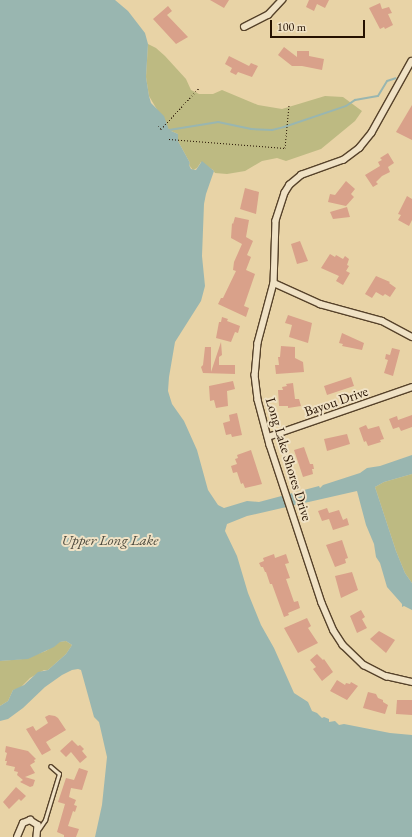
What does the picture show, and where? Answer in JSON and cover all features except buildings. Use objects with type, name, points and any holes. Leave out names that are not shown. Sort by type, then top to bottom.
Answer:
[{"type":"street","points":[[244,27],[268,15],[282,0]]},
{"type":"street","name":"Long Lake Shores Drive","points":[[412,61],[409,72],[372,133],[360,148],[339,163],[302,175],[290,185],[276,220],[274,283],[258,343],[255,366],[258,400],[268,437],[322,602],[334,631],[343,645],[355,658],[371,670],[394,679],[412,682]]},
{"type":"street","points":[[274,283],[320,304],[382,320],[412,337]]},
{"type":"street","name":"Bayou Drive","points":[[268,437],[412,387]]},
{"type":"street","points":[[17,837],[21,826],[26,821],[34,822],[38,825],[39,829],[36,837]]},
{"type":"lane","points":[[39,829],[45,820],[59,774],[51,767]]},
{"type":"path","points":[[158,126],[161,129],[199,88]]},
{"type":"path","points":[[169,139],[285,148],[289,105]]},
{"type":"shaded area","points":[[148,44],[156,48],[165,56],[186,79],[191,90],[199,94],[213,94],[222,90],[258,105],[282,109],[325,96],[343,97],[362,111],[355,121],[321,149],[286,161],[277,158],[262,161],[245,171],[227,174],[215,173],[201,162],[197,168],[193,170],[189,165],[190,163],[178,141],[178,134],[169,130],[149,96],[146,77]]},
{"type":"shaded area","points":[[412,474],[412,583],[405,573],[396,551],[375,487],[384,482]]},
{"type":"shaded area","points":[[66,641],[72,645],[66,654],[48,670],[44,670],[30,678],[19,689],[13,690],[8,701],[0,706],[0,661],[23,659],[46,651],[59,642]]},
{"type":"water","name":"Upper Long Lake","points":[[0,0],[115,0],[128,11],[145,33],[148,44],[146,77],[151,103],[164,116],[169,130],[178,134],[178,141],[190,163],[189,165],[191,169],[196,170],[202,161],[214,171],[204,204],[202,256],[205,286],[201,301],[175,342],[168,391],[172,404],[184,421],[197,450],[208,490],[218,505],[224,508],[247,501],[259,502],[319,486],[320,488],[323,485],[360,473],[367,468],[380,466],[412,455],[412,474],[384,482],[375,487],[396,551],[405,573],[412,583],[412,610],[404,606],[402,607],[402,604],[387,587],[380,563],[376,557],[374,544],[366,525],[357,491],[247,516],[227,524],[225,531],[237,556],[248,593],[261,625],[274,648],[294,693],[308,702],[312,711],[317,713],[322,718],[324,717],[329,719],[329,722],[335,721],[339,725],[344,724],[390,733],[412,735],[412,837],[95,837],[102,805],[107,757],[99,722],[94,717],[81,670],[72,670],[62,675],[45,687],[23,708],[8,719],[0,721],[0,706],[8,701],[13,690],[24,685],[38,672],[48,670],[66,654],[72,645],[66,641],[60,642],[54,647],[28,659],[0,661]]},
{"type":"waterway","points":[[169,130],[218,122],[251,129],[272,130],[346,106],[355,100],[378,96],[387,81],[396,78]]}]
